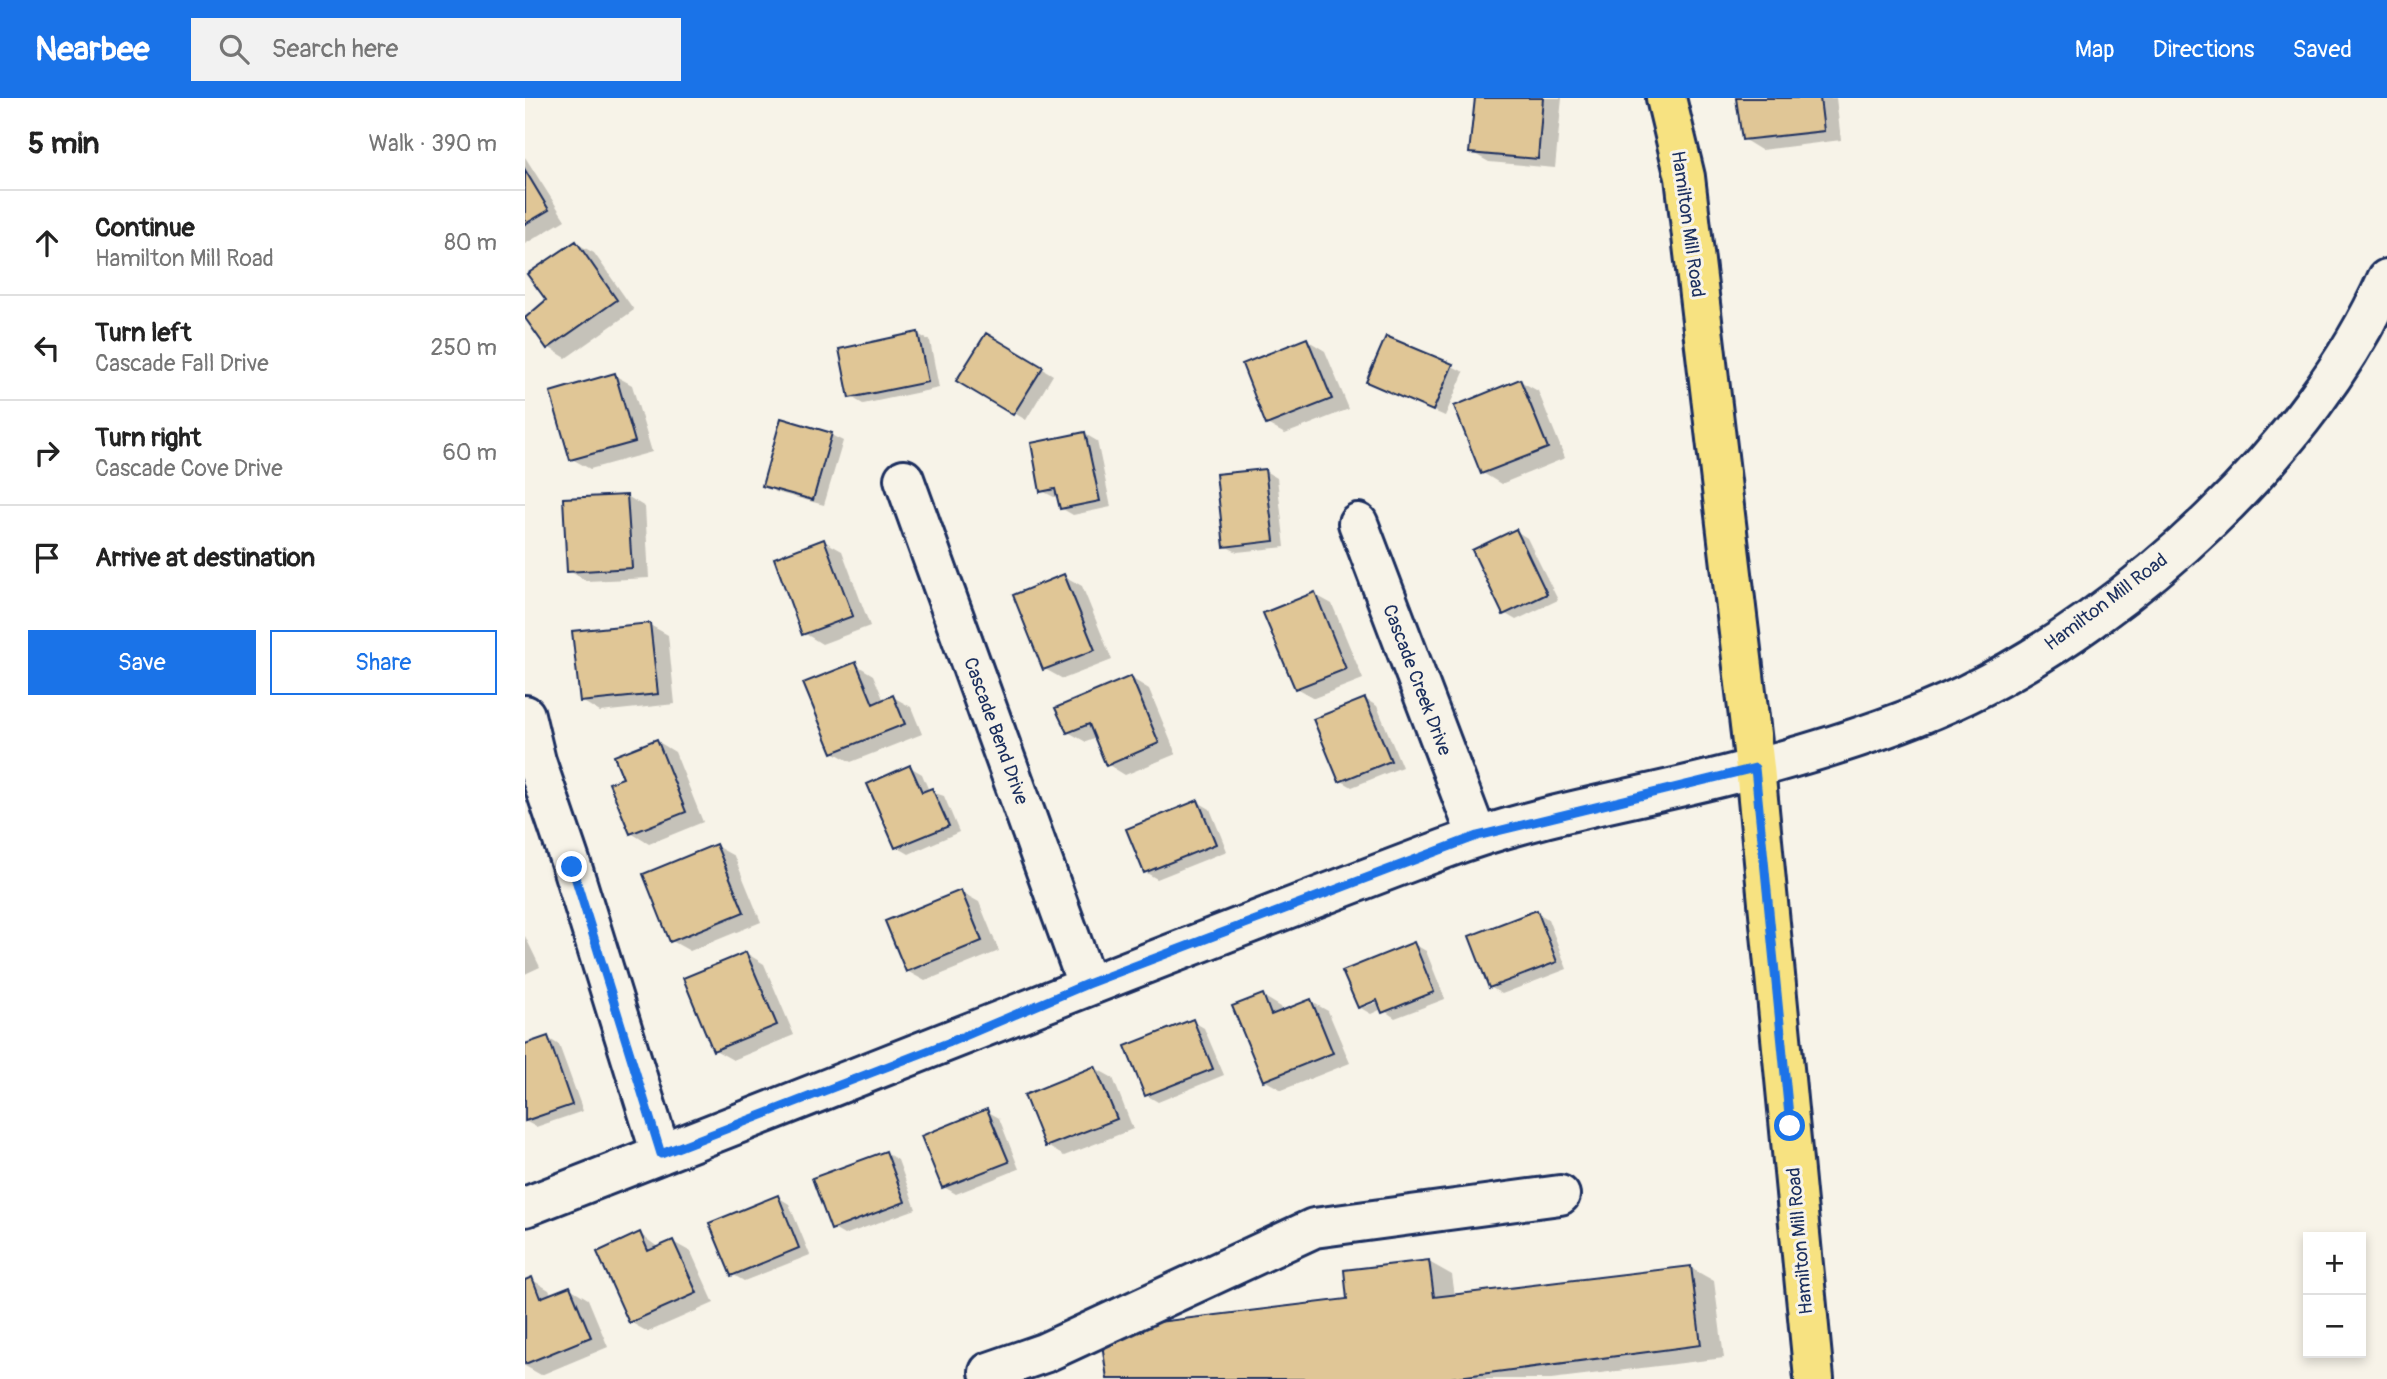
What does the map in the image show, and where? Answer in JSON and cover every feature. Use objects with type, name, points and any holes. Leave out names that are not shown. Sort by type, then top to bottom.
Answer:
[{"type":"main road","name":"Hamilton Mill Road","points":[[1666,98],[1685,177],[1755,768],[1814,1379]]},
{"type":"street","name":"Hamilton Mill Road","points":[[1755,768],[1869,732],[1966,694],[2059,641],[2148,575],[2233,497],[2312,408],[2371,316],[2387,279]]},
{"type":"street","name":"Cascade Bend Drive","points":[[904,479],[1087,984]]},
{"type":"street","name":"Cascade Creek Drive","points":[[1358,523],[1477,836]]},
{"type":"street","points":[[525,715],[536,761],[572,867],[661,1154]]},
{"type":"street","points":[[525,1207],[948,1043],[1087,984],[1477,836],[1755,768]]},
{"type":"street","points":[[989,1372],[1049,1366],[1314,1228],[1560,1195]]},
{"type":"building","points":[[1475,98],[1543,98],[1538,159],[1469,153]]},
{"type":"building","points":[[1736,98],[1820,98],[1824,131],[1742,140]]},
{"type":"building","points":[[525,170],[549,210],[525,224]]},
{"type":"building","points":[[576,241],[617,300],[547,349],[525,318],[546,300],[527,274]]},
{"type":"building","points":[[918,332],[928,382],[849,398],[839,349]]},
{"type":"building","points":[[986,333],[1043,367],[1013,415],[956,381]]},
{"type":"building","points":[[1386,336],[1453,364],[1433,411],[1366,382]]},
{"type":"building","points":[[1307,338],[1332,399],[1266,425],[1242,364]]},
{"type":"building","points":[[615,373],[635,442],[570,460],[550,392]]},
{"type":"building","points":[[1520,379],[1548,448],[1481,474],[1454,406]]},
{"type":"building","points":[[781,418],[832,433],[813,500],[762,486]]},
{"type":"building","points":[[1085,432],[1100,501],[1060,509],[1055,489],[1040,492],[1031,443]]},
{"type":"building","points":[[1265,469],[1274,541],[1224,547],[1216,474]]},
{"type":"building","points":[[627,495],[632,568],[567,572],[563,498]]},
{"type":"building","points":[[1516,529],[1547,594],[1503,615],[1472,550]]},
{"type":"building","points":[[824,539],[853,616],[802,635],[774,558]]},
{"type":"building","points":[[1064,574],[1095,650],[1043,670],[1013,595]]},
{"type":"building","points":[[1315,592],[1346,669],[1295,689],[1263,613]]},
{"type":"building","points":[[650,623],[658,694],[580,702],[572,631]]},
{"type":"building","points":[[856,662],[873,704],[893,695],[905,724],[832,753],[803,683]]},
{"type":"building","points":[[1131,676],[1159,743],[1106,766],[1089,724],[1067,733],[1055,708]]},
{"type":"building","points":[[1365,698],[1391,761],[1339,782],[1313,719]]},
{"type":"building","points":[[657,739],[686,812],[630,834],[609,783],[623,778],[614,756]]},
{"type":"building","points":[[910,765],[922,792],[932,788],[949,826],[895,848],[867,784]]},
{"type":"building","points":[[1198,800],[1216,844],[1144,873],[1126,829]]},
{"type":"building","points":[[716,844],[744,912],[670,942],[643,874]]},
{"type":"building","points":[[961,890],[982,941],[906,972],[885,921]]},
{"type":"building","points":[[1537,910],[1557,962],[1489,988],[1469,936]]},
{"type":"building","points":[[1414,942],[1434,992],[1382,1013],[1377,1000],[1358,1008],[1342,971]]},
{"type":"building","points":[[746,952],[777,1025],[713,1051],[683,978]]},
{"type":"building","points":[[1263,994],[1271,1015],[1311,999],[1333,1053],[1263,1081],[1232,1006]]},
{"type":"building","points":[[1193,1019],[1213,1069],[1145,1096],[1125,1046]]},
{"type":"building","points":[[548,1036],[572,1105],[525,1121],[525,1044]]},
{"type":"building","points":[[1095,1066],[1117,1119],[1045,1147],[1024,1095]]},
{"type":"building","points":[[987,1109],[1009,1162],[942,1188],[921,1136]]},
{"type":"building","points":[[886,1151],[905,1202],[831,1230],[812,1178]]},
{"type":"building","points":[[778,1195],[799,1248],[731,1276],[709,1223]]},
{"type":"building","points":[[640,1232],[648,1251],[673,1240],[697,1293],[629,1323],[597,1252]]},
{"type":"building","points":[[1429,1260],[1434,1297],[1691,1266],[1701,1345],[1443,1379],[1107,1379],[1100,1329],[1347,1299],[1344,1270]]},
{"type":"building","points":[[532,1277],[540,1298],[570,1286],[591,1337],[525,1364],[525,1280]]},
{"type":"route","points":[[572,867],[661,1154],[948,1043],[1087,984],[1477,836],[1755,768],[1790,1126]]}]
